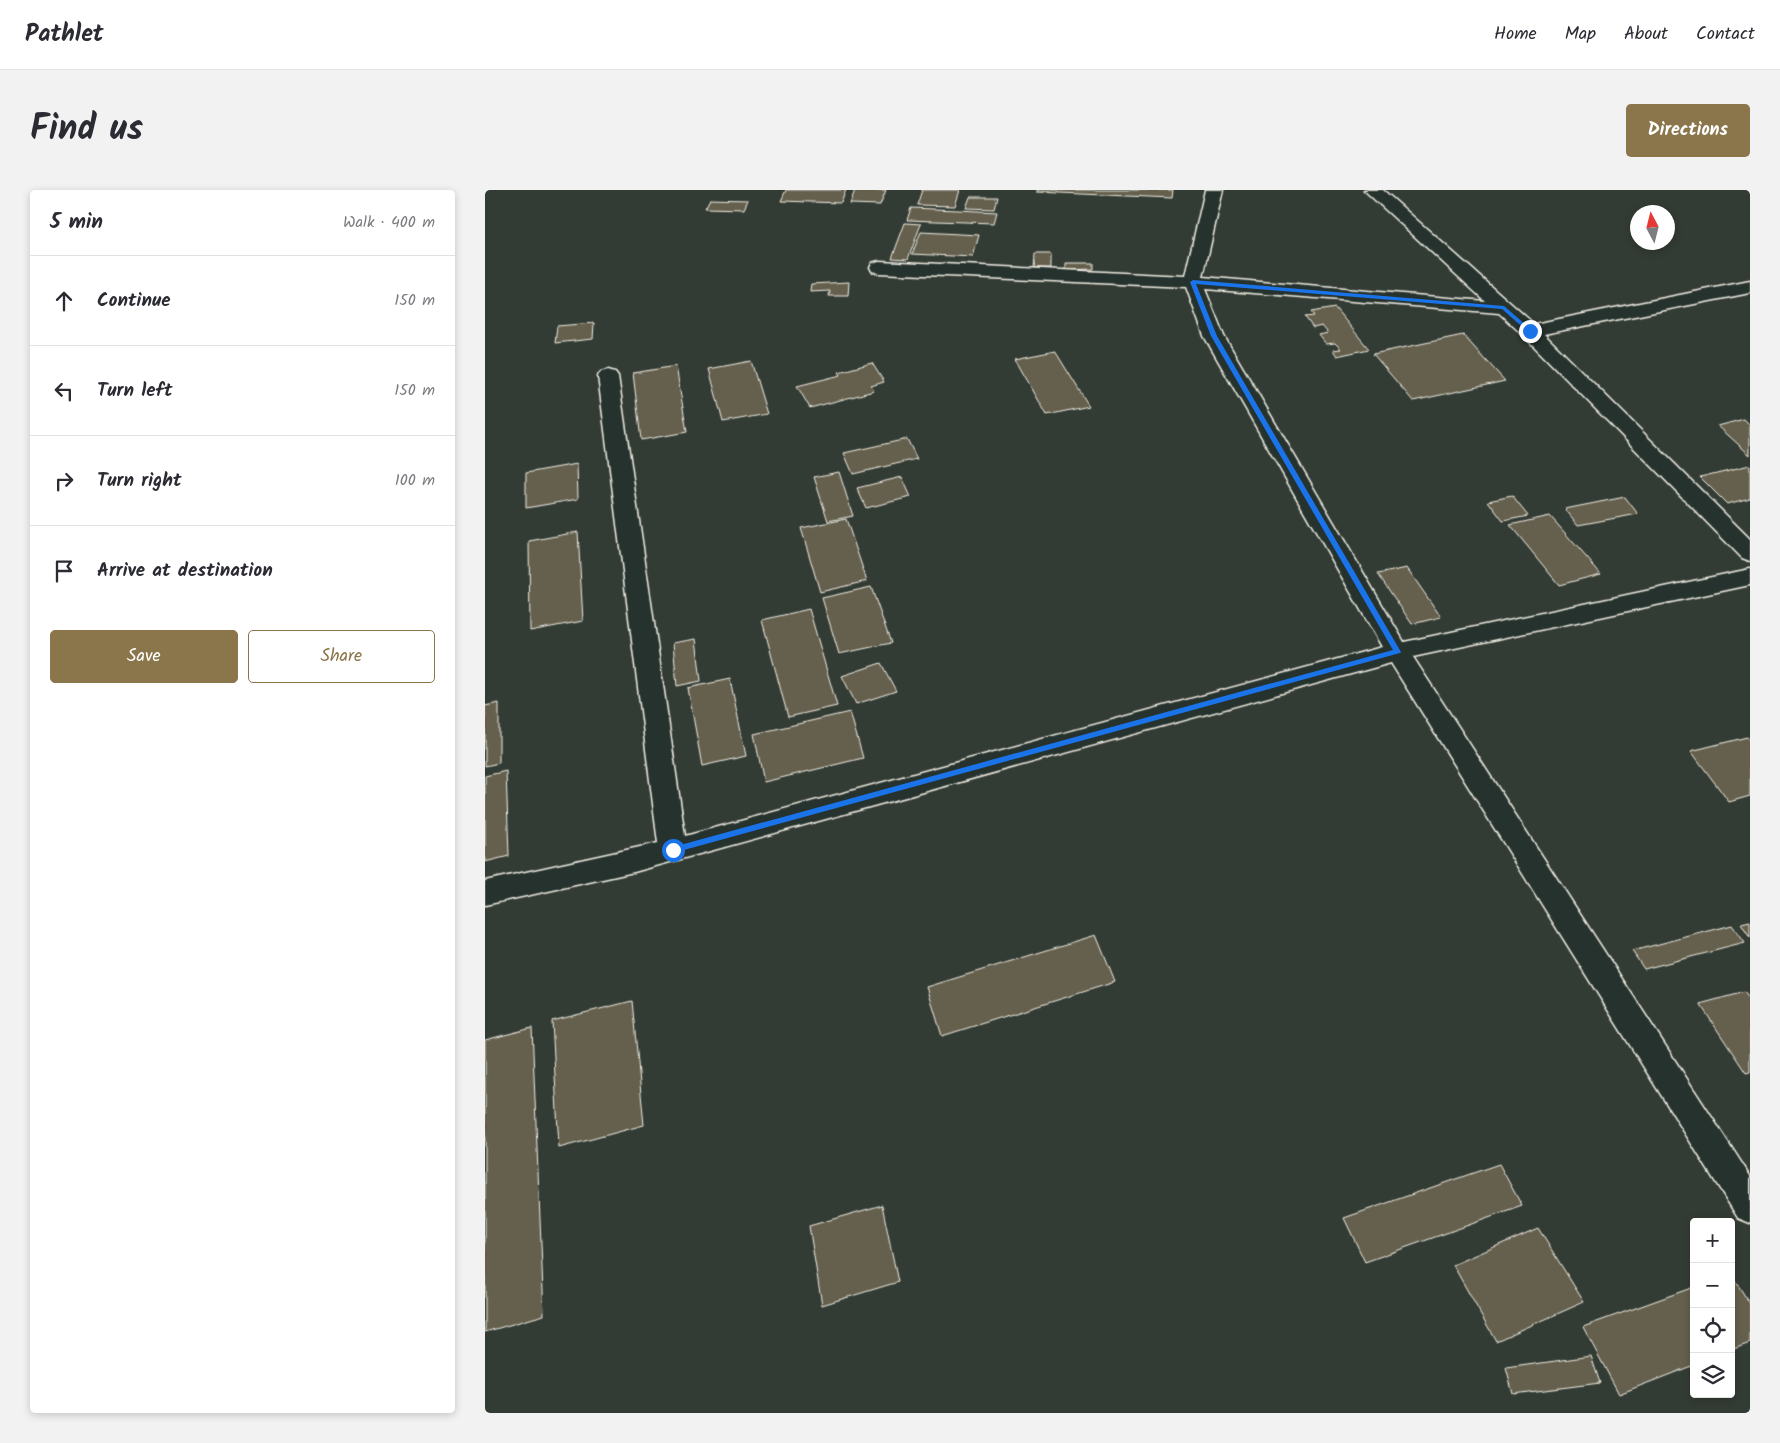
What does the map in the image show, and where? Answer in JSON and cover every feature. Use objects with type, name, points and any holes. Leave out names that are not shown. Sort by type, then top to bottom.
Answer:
[{"type":"street","points":[[1214,190],[1193,282],[1214,336],[1397,652],[1750,1206]]},
{"type":"street","points":[[1373,190],[1530,331],[1750,553]]},
{"type":"street","points":[[879,267],[1193,282],[1504,308]]},
{"type":"street","points":[[1530,331],[1750,287]]},
{"type":"street","points":[[608,376],[673,850]]},
{"type":"street","points":[[485,893],[634,861],[1397,652],[1750,577]]},
{"type":"building","points":[[786,190],[846,190],[841,203],[781,201]]},
{"type":"building","points":[[855,190],[886,190],[880,205],[850,204]]},
{"type":"building","points":[[922,190],[960,190],[955,206],[917,205]]},
{"type":"building","points":[[1037,190],[1173,190],[1172,198],[1037,192]]},
{"type":"building","points":[[970,197],[997,197],[994,209],[966,208]]},
{"type":"building","points":[[710,199],[748,200],[744,209],[705,208]]},
{"type":"building","points":[[911,208],[997,212],[994,223],[907,220]]},
{"type":"building","points":[[905,223],[921,224],[908,259],[892,258]]},
{"type":"building","points":[[921,232],[979,235],[973,257],[912,254]]},
{"type":"building","points":[[1035,254],[1051,254],[1051,268],[1034,268]]},
{"type":"building","points":[[1066,263],[1093,263],[1093,269],[1066,270]]},
{"type":"building","points":[[849,282],[848,296],[829,296],[830,291],[810,292],[811,284]]},
{"type":"building","points":[[1335,308],[1369,349],[1337,356],[1333,350],[1341,349],[1335,343],[1326,344],[1319,335],[1328,333],[1322,326],[1313,328],[1305,317],[1314,316],[1311,312]]},
{"type":"building","points":[[594,323],[593,339],[555,343],[557,326]]},
{"type":"building","points":[[1463,335],[1505,381],[1413,401],[1373,354]]},
{"type":"building","points":[[1055,351],[1089,406],[1047,415],[1015,359]]},
{"type":"building","points":[[751,361],[767,414],[723,422],[709,369]]},
{"type":"building","points":[[872,363],[884,382],[871,386],[874,391],[810,408],[797,386],[841,375],[839,372]]},
{"type":"building","points":[[676,366],[687,432],[641,440],[633,373]]},
{"type":"building","points":[[1744,419],[1750,425],[1750,455],[1718,426]]},
{"type":"building","points":[[907,439],[917,459],[853,474],[844,453]]},
{"type":"building","points":[[577,464],[578,499],[526,508],[526,473]]},
{"type":"building","points":[[1750,465],[1750,498],[1727,504],[1700,477]]},
{"type":"building","points":[[839,472],[853,516],[828,521],[814,477]]},
{"type":"building","points":[[902,477],[911,497],[866,508],[857,488]]},
{"type":"building","points":[[1512,496],[1528,516],[1503,521],[1488,501]]},
{"type":"building","points":[[1625,497],[1638,514],[1578,525],[1565,509]]},
{"type":"building","points":[[1550,516],[1601,574],[1559,585],[1510,525]]},
{"type":"building","points":[[846,519],[867,581],[820,592],[801,528]]},
{"type":"building","points":[[578,532],[583,621],[530,631],[529,541]]},
{"type":"building","points":[[1407,568],[1441,617],[1412,624],[1378,574]]},
{"type":"building","points":[[871,587],[891,643],[839,654],[822,598]]},
{"type":"building","points":[[809,609],[837,706],[788,717],[762,620]]},
{"type":"building","points":[[696,639],[701,681],[677,686],[673,643]]},
{"type":"building","points":[[881,663],[896,691],[856,704],[842,676]]},
{"type":"building","points":[[730,679],[746,756],[702,766],[688,688]]},
{"type":"building","points":[[499,703],[499,763],[485,766],[485,706]]},
{"type":"building","points":[[850,712],[863,758],[764,782],[754,734]]},
{"type":"building","points":[[1747,737],[1750,741],[1750,796],[1729,802],[1691,751]]},
{"type":"building","points":[[506,771],[509,856],[485,862],[485,776]]},
{"type":"building","points":[[1750,922],[1750,938],[1741,924]]},
{"type":"building","points":[[1732,925],[1745,943],[1644,969],[1632,951]]},
{"type":"building","points":[[1096,935],[1115,982],[942,1036],[927,987]]},
{"type":"building","points":[[1744,992],[1750,1000],[1750,1072],[1746,1073],[1700,1004]]},
{"type":"building","points":[[632,1001],[644,1125],[559,1148],[552,1021]]},
{"type":"building","points":[[532,1028],[544,1315],[485,1332],[485,1040]]},
{"type":"building","points":[[1499,1164],[1522,1206],[1365,1262],[1344,1218]]},
{"type":"building","points":[[882,1205],[898,1282],[822,1305],[809,1226]]},
{"type":"building","points":[[1538,1228],[1584,1302],[1496,1341],[1453,1265]]},
{"type":"building","points":[[1735,1280],[1750,1304],[1750,1343],[1735,1349]]},
{"type":"building","points":[[1690,1288],[1690,1367],[1619,1394],[1583,1327]]},
{"type":"building","points":[[1591,1356],[1600,1383],[1513,1394],[1506,1368]]},
{"type":"route","points":[[673,850],[1397,652],[1214,336],[1193,282],[1504,308],[1530,331]]}]
